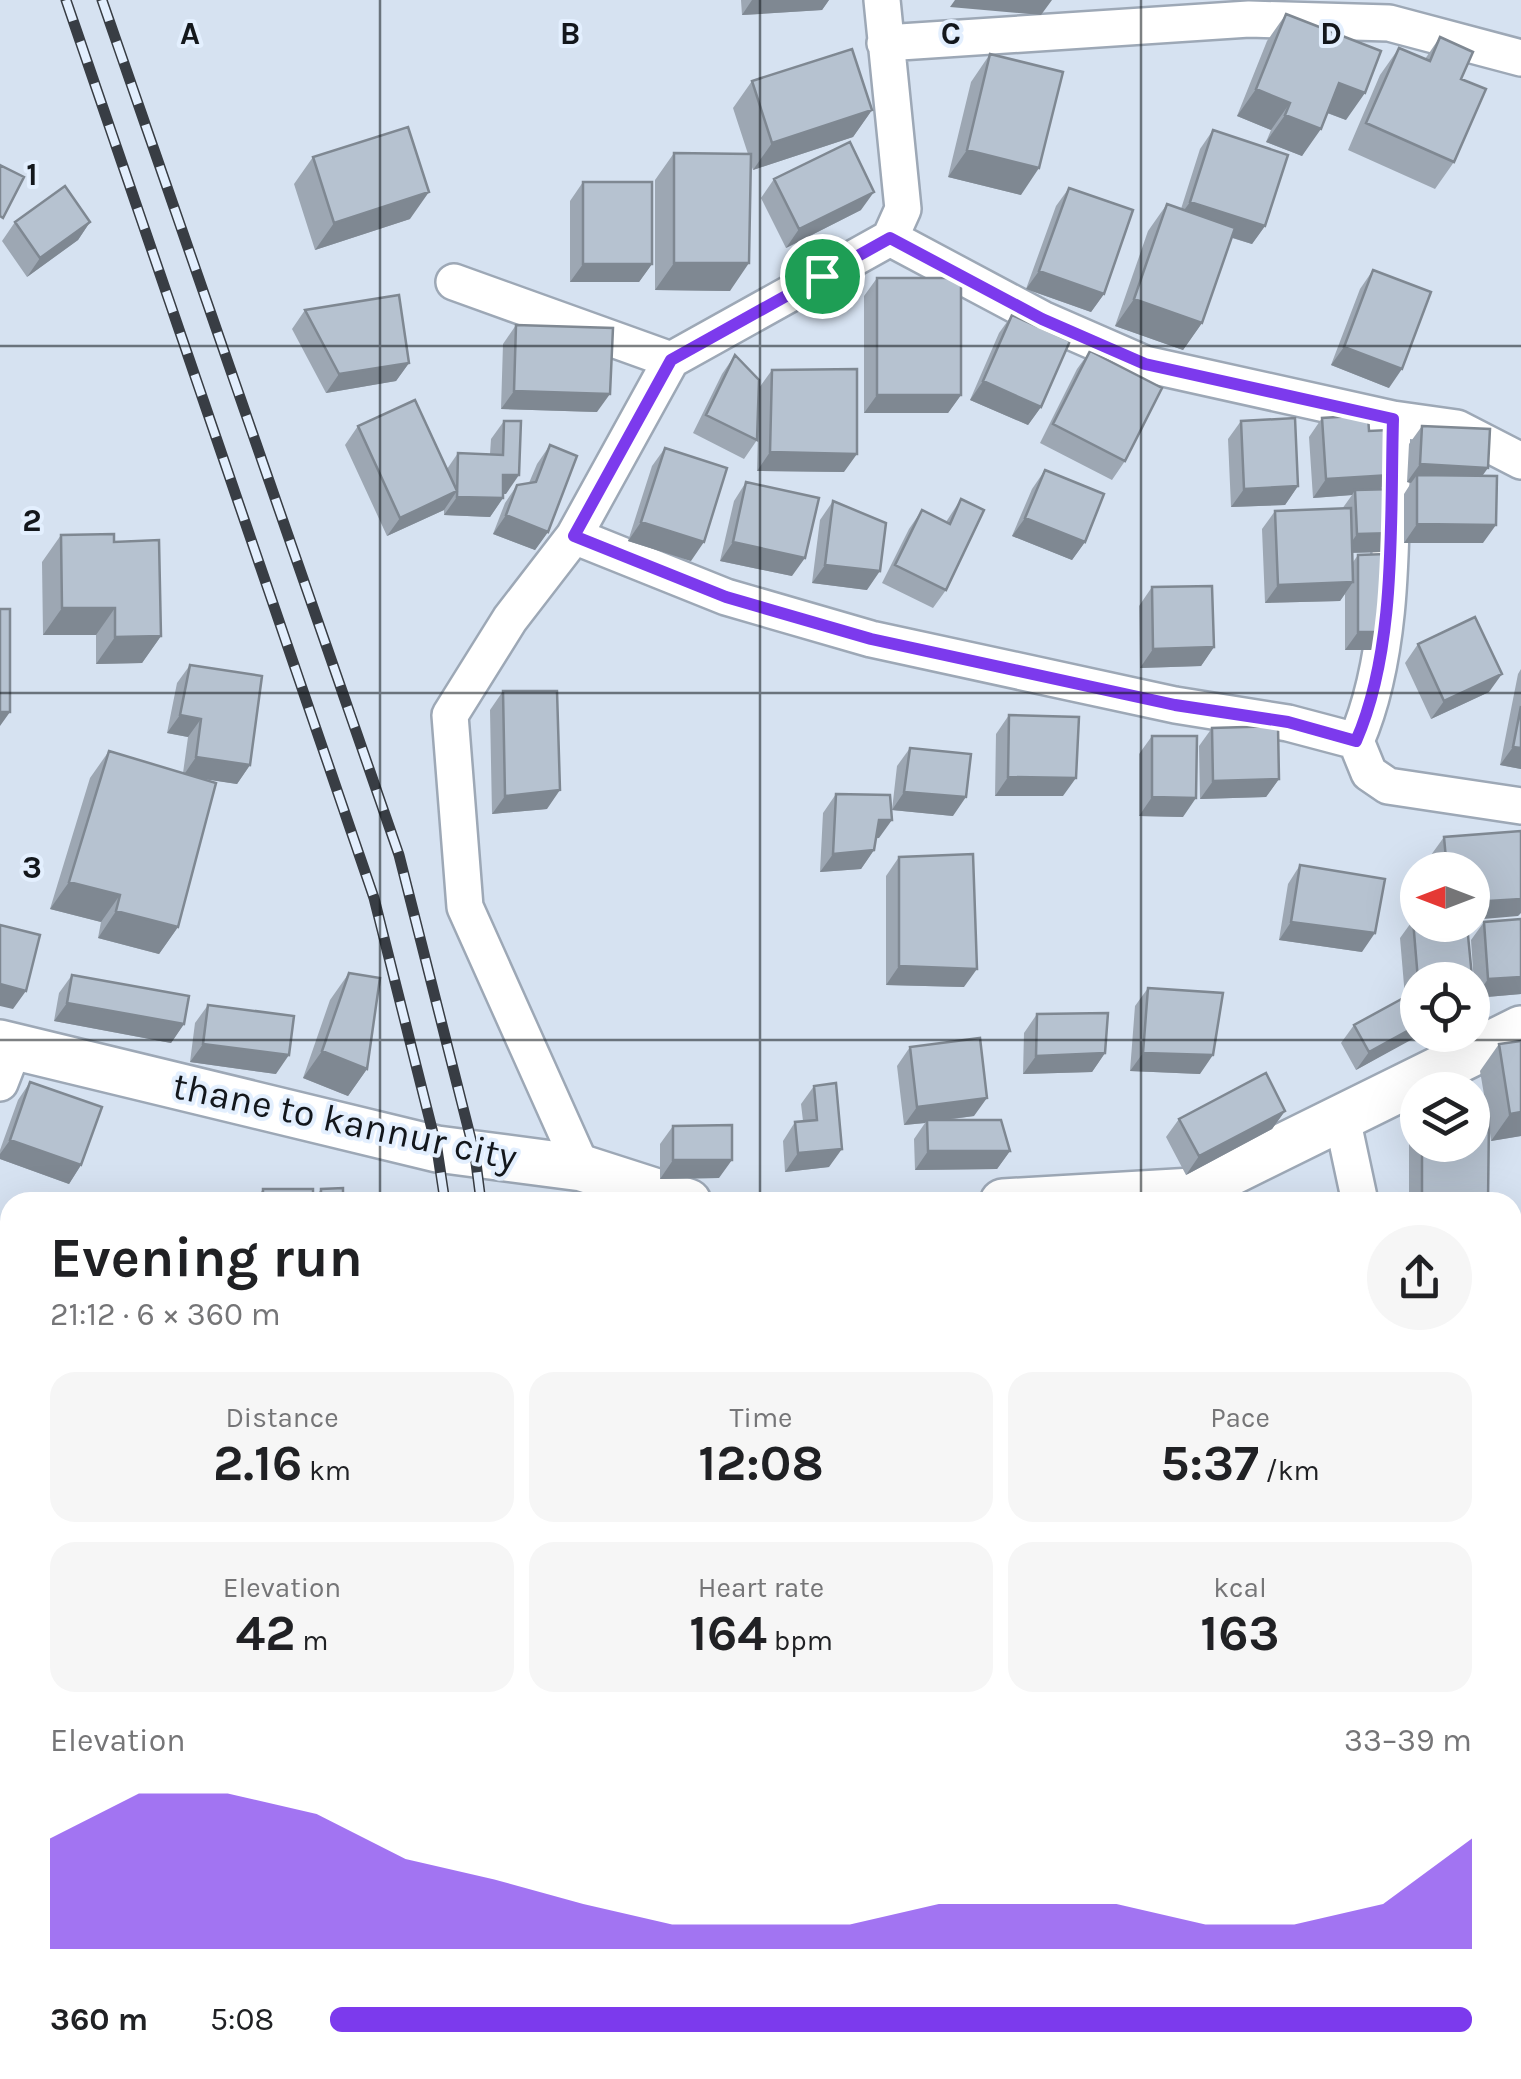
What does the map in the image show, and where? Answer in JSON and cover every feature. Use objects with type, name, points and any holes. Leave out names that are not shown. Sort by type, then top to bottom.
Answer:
[{"type":"street","points":[[582,1168],[464,908],[448,733],[450,715],[510,619],[574,536],[671,360],[890,238],[903,208],[882,0]]},
{"type":"street","points":[[885,44],[1250,19],[1389,23],[1521,58]]},
{"type":"street","points":[[890,238],[1042,319],[1145,364],[1393,419],[1456,428],[1521,462]]},
{"type":"street","points":[[454,282],[671,360]]},
{"type":"street","points":[[1393,419],[1384,622],[1367,716],[1356,741],[1369,773],[1388,786],[1521,806]]},
{"type":"street","points":[[574,536],[726,597],[871,639],[1175,705],[1288,722],[1356,741]]},
{"type":"street","points":[[1177,1192],[1194,1191],[1521,1029]]},
{"type":"street","name":"thane to kannur city","points":[[5,1058],[438,1149],[582,1168],[655,1192]]},
{"type":"street","points":[[1342,1118],[1358,1192]]},
{"type":"building","points":[[1286,14],[1381,51],[1365,93],[1339,83],[1321,129],[1285,115],[1290,103],[1256,89]]},
{"type":"building","points":[[1440,37],[1473,52],[1461,79],[1486,89],[1454,162],[1366,123],[1399,48],[1430,61]]},
{"type":"building","points":[[852,49],[872,110],[772,143],[752,81]]},
{"type":"building","points":[[990,54],[1063,72],[1039,168],[967,150]]},
{"type":"building","points":[[408,127],[429,192],[334,223],[313,157]]},
{"type":"building","points":[[1213,130],[1288,155],[1265,226],[1190,202]]},
{"type":"building","points":[[850,142],[874,192],[799,229],[774,179]]},
{"type":"building","points":[[674,153],[751,154],[749,263],[674,263]]},
{"type":"building","points":[[0,165],[24,177],[3,218],[0,216]]},
{"type":"building","points":[[583,182],[652,182],[652,264],[583,264]]},
{"type":"building","points":[[65,186],[90,222],[40,258],[15,222]]},
{"type":"building","points":[[1069,188],[1133,210],[1104,294],[1039,271]]},
{"type":"building","points":[[1167,204],[1235,228],[1202,323],[1134,299]]},
{"type":"building","points":[[1373,270],[1431,292],[1402,369],[1344,347]]},
{"type":"building","points":[[877,278],[961,278],[961,395],[877,395]]},
{"type":"building","points":[[399,295],[409,363],[339,374],[305,310]]},
{"type":"building","points":[[1012,315],[1070,341],[1041,407],[983,381]]},
{"type":"building","points":[[516,325],[613,328],[610,394],[514,391]]},
{"type":"building","points":[[1090,351],[1162,388],[1125,461],[1053,424]]},
{"type":"building","points":[[735,355],[759,380],[757,440],[706,415]]},
{"type":"building","points":[[857,369],[857,454],[770,452],[772,370]]},
{"type":"building","points":[[415,400],[457,491],[400,518],[358,426]]},
{"type":"building","points":[[1368,415],[1369,431],[1389,430],[1391,475],[1326,479],[1322,418]]},
{"type":"building","points":[[1295,418],[1298,486],[1244,489],[1241,421]]},
{"type":"building","points":[[504,421],[521,421],[519,475],[503,475],[503,498],[457,497],[458,453],[503,455]]},
{"type":"building","points":[[1422,426],[1490,429],[1488,468],[1420,464]]},
{"type":"building","points":[[550,445],[577,456],[548,532],[506,515],[517,485],[536,482]]},
{"type":"building","points":[[665,448],[727,468],[704,542],[641,522]]},
{"type":"building","points":[[1045,470],[1104,494],[1085,542],[1025,518]]},
{"type":"building","points":[[1417,475],[1497,476],[1496,525],[1417,524]]},
{"type":"building","points":[[746,482],[819,498],[805,558],[733,542]]},
{"type":"building","points":[[1394,489],[1395,533],[1357,534],[1355,490]]},
{"type":"building","points":[[961,499],[984,510],[946,590],[895,565],[922,510],[950,524]]},
{"type":"building","points":[[833,501],[886,523],[880,571],[825,565]]},
{"type":"building","points":[[1351,508],[1353,582],[1278,585],[1275,511]]},
{"type":"building","points":[[114,534],[114,542],[159,540],[161,636],[115,637],[115,608],[62,608],[61,535]]},
{"type":"building","points":[[1386,554],[1386,632],[1358,632],[1358,555]]},
{"type":"building","points":[[1212,586],[1214,647],[1153,649],[1152,587]]},
{"type":"building","points":[[0,609],[10,609],[10,712],[0,712]]},
{"type":"building","points":[[1475,617],[1502,674],[1444,701],[1418,644]]},
{"type":"building","points":[[190,665],[262,676],[250,765],[196,757],[201,719],[180,715]]},
{"type":"building","points":[[503,691],[557,691],[560,790],[505,796]]},
{"type":"building","points":[[1521,706],[1521,748],[1513,747]]},
{"type":"building","points":[[1009,715],[1079,717],[1076,778],[1008,777]]},
{"type":"building","points":[[1278,726],[1279,779],[1213,781],[1212,728]]},
{"type":"building","points":[[1152,736],[1197,736],[1196,798],[1152,797]]},
{"type":"building","points":[[910,748],[971,754],[966,797],[904,792]]},
{"type":"building","points":[[109,751],[216,783],[178,927],[116,911],[120,895],[69,882]]},
{"type":"building","points":[[836,794],[890,795],[892,820],[879,820],[874,850],[833,854]]},
{"type":"building","points":[[1521,831],[1521,899],[1490,901],[1490,852],[1445,852],[1444,837]]},
{"type":"building","points":[[973,854],[977,969],[899,966],[899,857]]},
{"type":"building","points":[[1300,865],[1385,879],[1375,933],[1291,922]]},
{"type":"building","points":[[1521,919],[1521,977],[1490,979],[1485,942],[1490,942],[1490,922]]},
{"type":"building","points":[[0,925],[40,935],[26,991],[0,984]]},
{"type":"building","points":[[1415,942],[1469,942],[1471,962],[1416,962]]},
{"type":"building","points":[[349,973],[380,978],[367,1069],[322,1051]]},
{"type":"building","points":[[72,975],[189,996],[184,1024],[67,1003]]},
{"type":"building","points":[[1148,988],[1223,993],[1213,1055],[1143,1053]]},
{"type":"building","points":[[1400,1000],[1400,1035],[1369,1052],[1354,1025]]},
{"type":"building","points":[[208,1005],[294,1016],[289,1055],[203,1044]]},
{"type":"building","points":[[1108,1013],[1105,1053],[1036,1056],[1037,1014]]},
{"type":"building","points":[[980,1038],[987,1098],[917,1107],[910,1047]]},
{"type":"building","points":[[1521,1041],[1521,1112],[1510,1114],[1499,1044]]},
{"type":"building","points":[[1266,1073],[1285,1111],[1199,1156],[1179,1119]]},
{"type":"building","points":[[30,1082],[102,1107],[81,1165],[10,1140]]},
{"type":"building","points":[[836,1083],[842,1149],[798,1153],[795,1122],[817,1120],[814,1086]]},
{"type":"building","points":[[927,1120],[1001,1120],[1010,1151],[928,1151]]},
{"type":"building","points":[[732,1125],[732,1160],[673,1160],[673,1126]]},
{"type":"building","points":[[1422,1162],[1488,1162],[1488,1192],[1422,1192]]},
{"type":"building","points":[[343,1188],[343,1192],[321,1192]]},
{"type":"building","points":[[263,1189],[313,1189],[313,1192]]},
{"type":"railway","points":[[66,0],[374,898],[437,1149],[443,1192]]},
{"type":"railway","points":[[102,0],[399,855],[475,1155],[480,1192]]},
{"type":"route","points":[[890,238],[1042,319],[1145,364],[1393,419],[1384,622],[1367,716],[1356,741],[1288,722],[1175,705],[1072,679],[978,664],[871,639],[726,597],[574,536],[671,360],[822,276],[890,238]]}]
